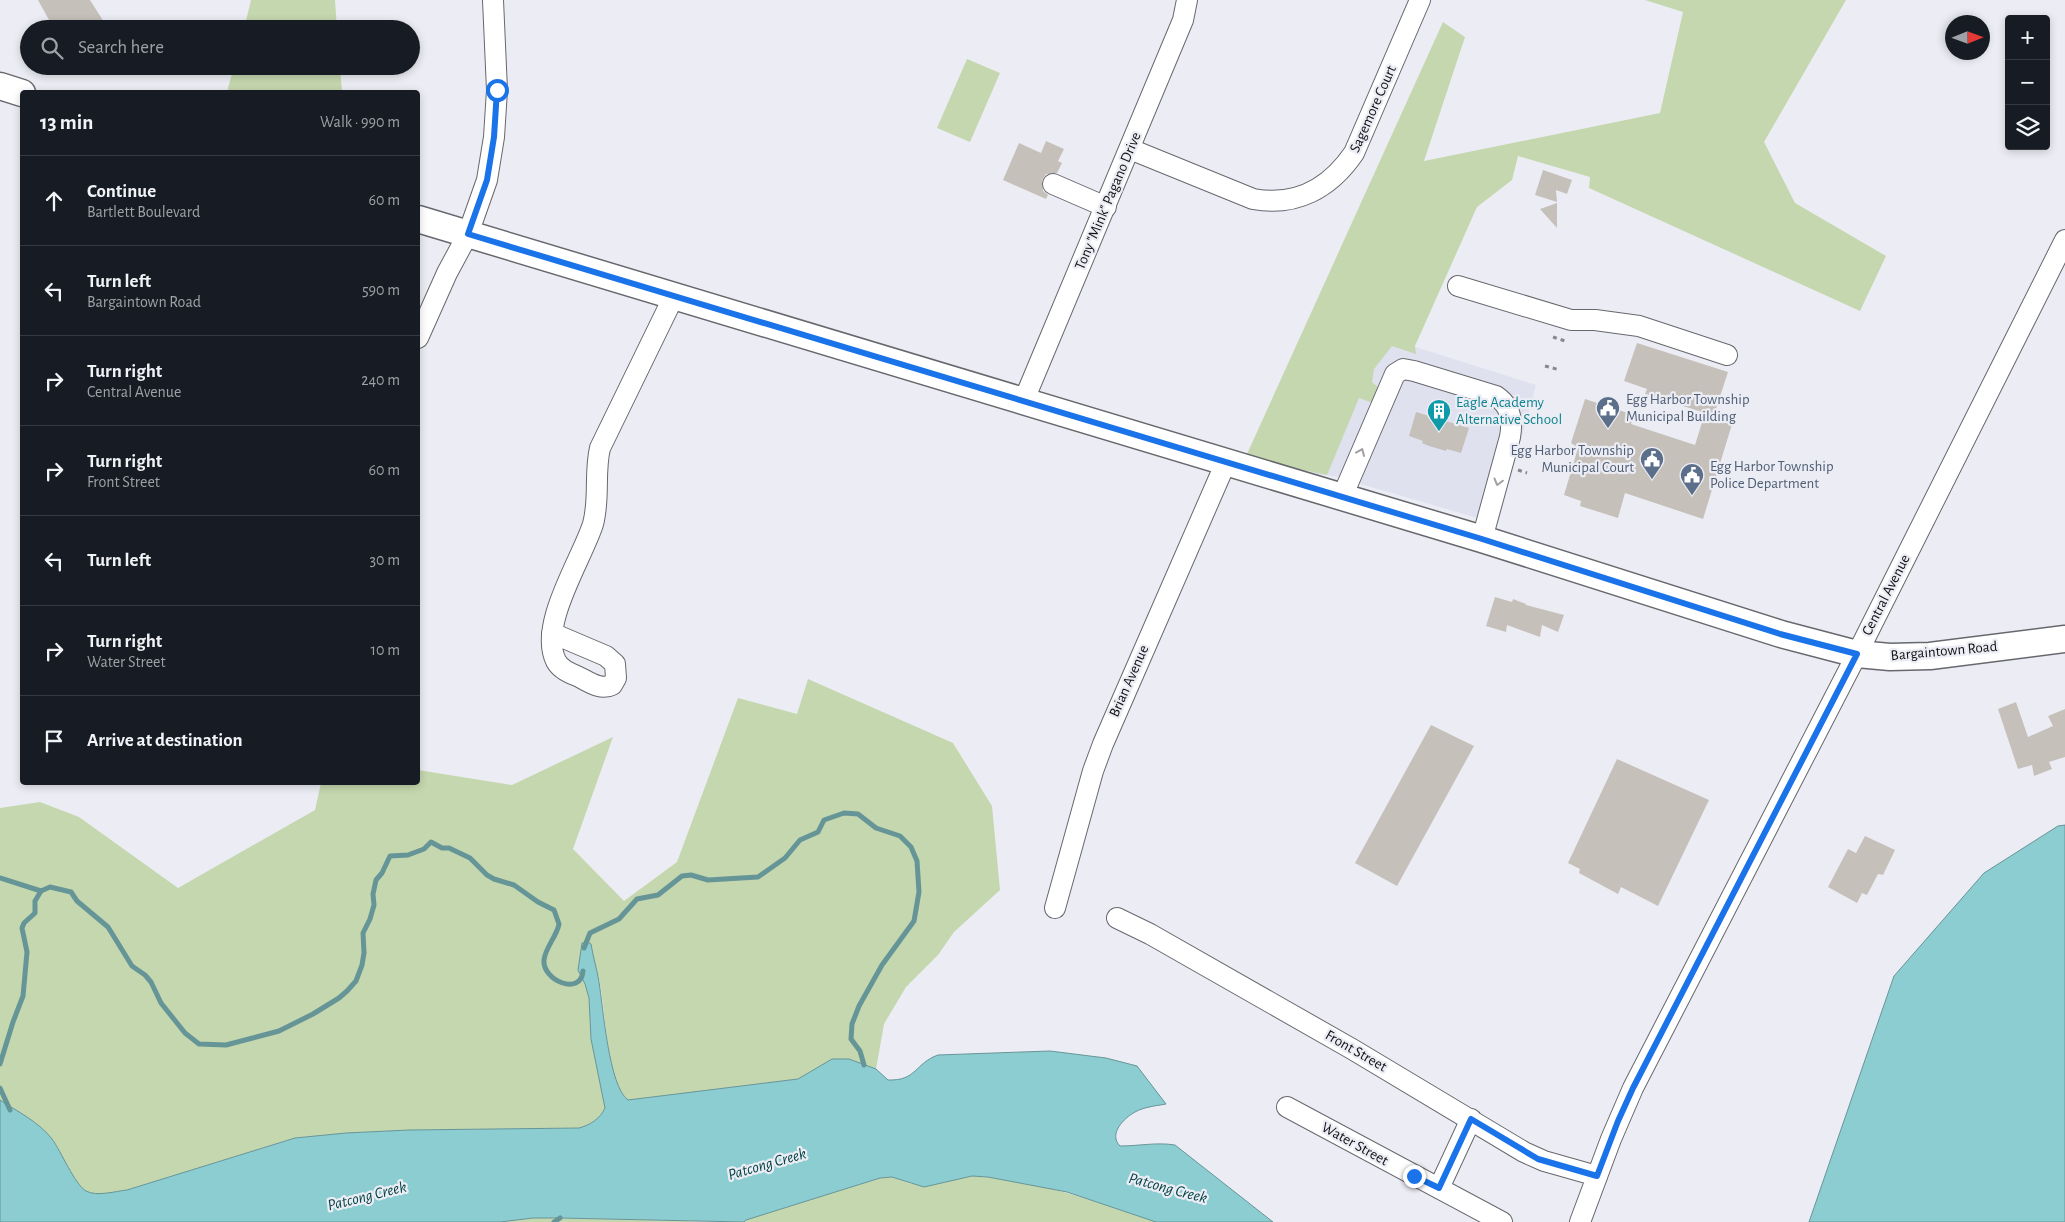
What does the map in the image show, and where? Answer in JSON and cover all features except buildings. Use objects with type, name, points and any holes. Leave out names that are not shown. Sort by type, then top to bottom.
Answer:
[{"type":"main road","points":[[0,86],[20,93]]},
{"type":"main road","name":"Bargaintown Road","points":[[420,220],[1482,539],[1780,634],[1857,654],[1890,657],[1930,656],[2065,639]]},
{"type":"street","points":[[420,334],[447,273],[468,234],[487,180],[494,137],[497,90],[493,0]]},
{"type":"street","name":"Tony \"Mink\" Pagano Drive","points":[[1024,400],[1183,20],[1187,0]]},
{"type":"street","name":"Sagemore Court","points":[[1130,149],[1253,199],[1272,202],[1287,200],[1316,191],[1337,175],[1354,153],[1420,0]]},
{"type":"street","points":[[1053,184],[1106,207]]},
{"type":"street","name":"Central Avenue","points":[[1580,1222],[1618,1121],[1633,1088],[1857,654],[2065,240]]},
{"type":"street","points":[[1458,286],[1571,320],[1594,320],[1639,326],[1727,355]]},
{"type":"street","points":[[552,633],[556,611],[593,524],[597,498],[597,463],[600,448],[674,296]]},
{"type":"street","points":[[1342,497],[1395,374],[1403,369],[1414,371],[1496,396],[1506,404],[1509,411],[1511,419],[1510,436],[1482,539]]},
{"type":"street","name":"Brian Avenue","points":[[1055,908],[1093,771],[1103,744],[1226,462]]},
{"type":"street","name":"Front Street","points":[[1118,918],[1257,994],[1538,1159],[1597,1176]]},
{"type":"street","name":"Water Street","points":[[1287,1107],[1502,1222]]},
{"type":"street","points":[[1439,1188],[1471,1119]]},
{"type":"path","points":[[1554,337],[1568,342]]},
{"type":"path","points":[[1545,366],[1560,370]]},
{"type":"shaded area","points":[[1355,328],[1536,385],[1498,524],[1333,476],[1310,474]]},
{"type":"green space","points":[[251,0],[335,0],[336,20],[246,20]]},
{"type":"green space","points":[[1645,0],[1846,0],[1764,142],[1795,203],[1886,256],[1860,311],[1589,188],[1590,177],[1518,156],[1512,180],[1477,207],[1415,346],[1416,354],[1392,346],[1374,369],[1372,382],[1380,389],[1373,403],[1359,398],[1327,475],[1283,466],[1247,454],[1443,22],[1465,37],[1424,161],[1660,113],[1683,12]]},
{"type":"green space","points":[[967,59],[1000,73],[970,142],[937,128]]},
{"type":"green space","points":[[232,75],[341,75],[342,90],[228,90]]},
{"type":"green space","points":[[808,679],[953,743],[992,806],[1000,890],[954,932],[938,955],[906,987],[884,1024],[876,1069],[849,1059],[832,1059],[798,1079],[628,1100],[621,1092],[615,1078],[599,979],[588,942],[582,943],[579,974],[585,984],[589,998],[591,1039],[605,1108],[594,1121],[579,1128],[409,1130],[295,1138],[127,1190],[96,1194],[86,1191],[77,1182],[56,1144],[47,1133],[0,1100],[0,808],[40,802],[79,817],[178,888],[315,810],[321,785],[420,785],[420,770],[512,785],[613,737],[573,849],[624,901],[677,862],[738,698],[797,714]]},
{"type":"green space","points":[[972,1176],[1019,1182],[1066,1193],[1156,1222],[744,1222],[880,1178],[892,1177],[912,1184]]},
{"type":"green space","points":[[533,1218],[560,1218],[724,1222],[500,1222]]},
{"type":"water","points":[[2065,825],[2065,1222],[1809,1222],[1894,976],[1984,873],[2058,826]]},
{"type":"water","name":"Patcong Creek","points":[[588,942],[591,944],[598,977],[608,1046],[616,1080],[621,1092],[628,1100],[798,1079],[832,1059],[849,1059],[876,1069],[888,1080],[898,1080],[910,1075],[930,1058],[938,1055],[1050,1051],[1106,1058],[1137,1066],[1166,1104],[1142,1109],[1126,1118],[1119,1127],[1116,1136],[1120,1146],[1175,1145],[1273,1222],[1156,1222],[1067,1192],[988,1177],[972,1176],[924,1187],[892,1177],[880,1178],[744,1222],[533,1218],[500,1222],[0,1222],[0,1100],[47,1133],[56,1144],[77,1182],[86,1191],[96,1194],[127,1190],[295,1138],[409,1130],[579,1128],[587,1125],[594,1121],[605,1108],[591,1039],[589,998],[578,970],[582,943]]},
{"type":"waterway","points":[[584,948],[590,933],[619,919],[637,899],[658,895],[682,876],[691,875],[708,880],[758,877],[785,858],[800,840],[818,832],[824,820],[844,813],[858,814],[876,828],[900,836],[911,847],[917,861],[919,892],[914,921],[882,965],[859,1006],[852,1024],[851,1039],[860,1051],[864,1065]]},
{"type":"waterway","points":[[0,878],[41,891],[50,887],[71,892],[77,901],[108,927],[132,966],[145,975],[151,982],[161,1003],[185,1033],[199,1044],[226,1045],[279,1031],[339,998],[356,981],[362,965],[364,953],[363,933],[374,905],[373,894],[376,880],[382,873],[390,856],[408,855],[424,849],[431,842],[470,858],[487,875],[514,885],[538,902],[554,910],[559,924],[545,956],[545,967],[555,979],[569,984],[576,983],[581,979],[583,971]]},
{"type":"waterway","points":[[0,1064],[23,996],[27,952],[22,928],[24,923],[35,913],[35,901],[41,891]]},
{"type":"waterway","points":[[0,1088],[10,1110]]},
{"type":"waterway","points":[[554,1222],[560,1218]]},
{"type":"place","name":"Egg Harbor Township Municipal Building","points":[[1608,429]]},
{"type":"place","name":"Eagle Academy Alternative School","points":[[1439,432]]},
{"type":"place","name":"Egg Harbor Township Municipal Court","points":[[1652,480]]},
{"type":"place","name":"Egg Harbor Township Police Department","points":[[1692,496]]},
{"type":"route","points":[[497,90],[494,137],[487,180],[468,234],[1482,539],[1780,634],[1857,654],[1633,1088],[1597,1176],[1538,1159],[1471,1119],[1439,1188],[1414,1176]]}]
